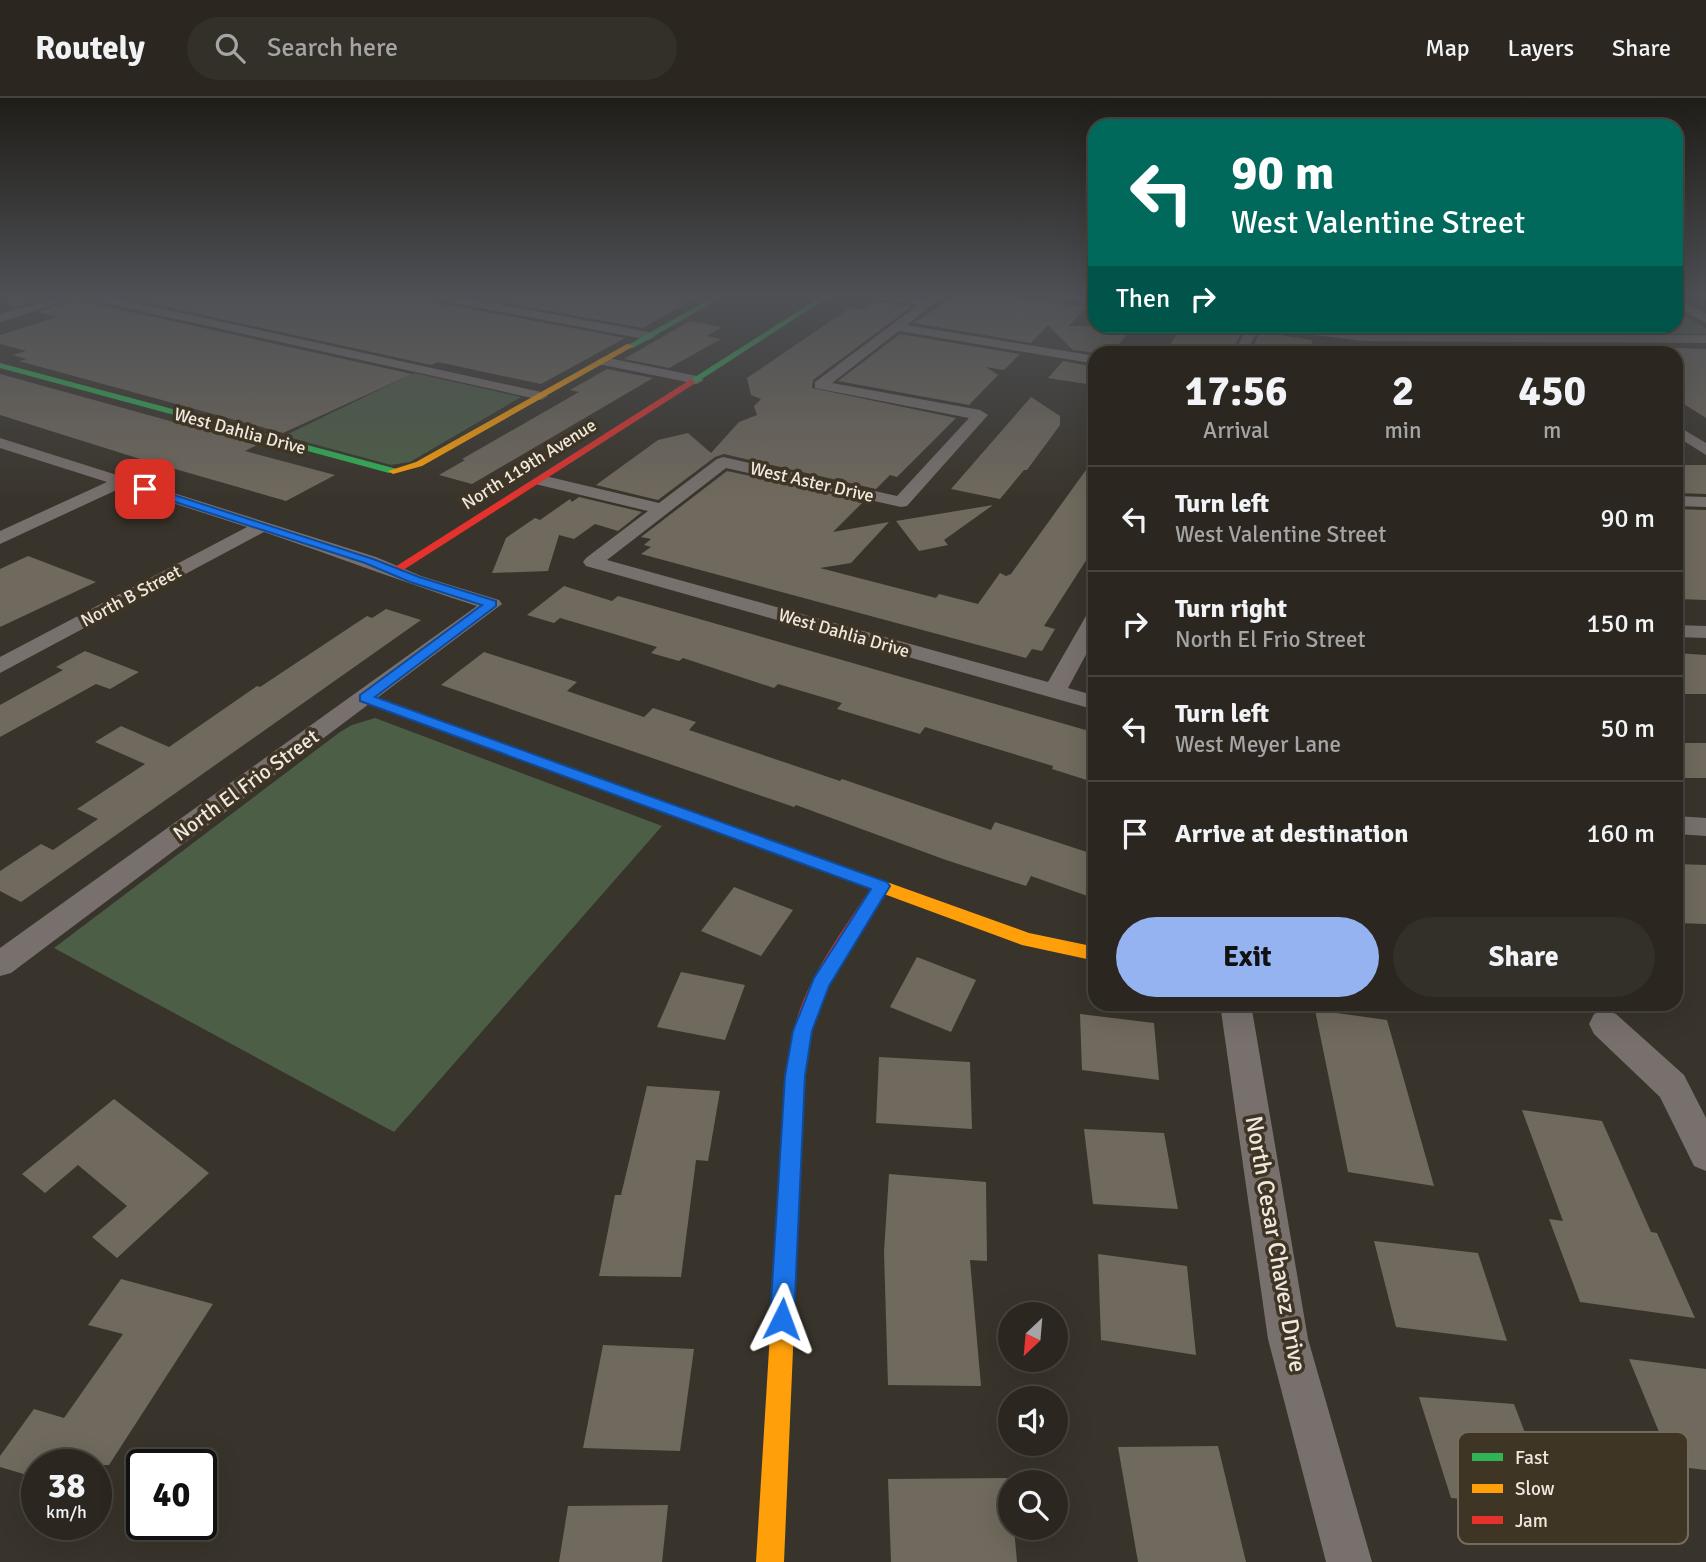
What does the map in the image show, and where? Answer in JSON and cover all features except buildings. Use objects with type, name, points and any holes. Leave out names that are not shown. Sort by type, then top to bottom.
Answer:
[{"type":"street","points":[[398,364],[541,396],[597,364]]},
{"type":"street","points":[[619,364],[697,380]]},
{"type":"street","name":"North 119th Avenue","points":[[393,572],[721,364]]},
{"type":"street","name":"West Aster Drive","points":[[661,509],[723,462],[901,502],[980,415],[820,385],[847,364]]},
{"type":"street","name":"West Dahlia Drive","points":[[0,365],[383,470],[400,471],[419,464],[541,396]]},
{"type":"street","points":[[1683,434],[1706,450]]},
{"type":"street","points":[[0,443],[369,561],[393,572]]},
{"type":"street","points":[[541,480],[661,509]]},
{"type":"street","points":[[0,538],[121,482]]},
{"type":"street","points":[[1683,501],[1706,502]]},
{"type":"street","name":"West Dahlia Drive","points":[[661,509],[593,562],[1088,701]]},
{"type":"street","name":"North B Street","points":[[0,666],[262,526]]},
{"type":"street","name":"North El Frio Street","points":[[0,964],[492,604],[393,572]]},
{"type":"street","points":[[1054,692],[1088,630]]},
{"type":"street","points":[[1683,631],[1706,632]]},
{"type":"street","points":[[365,698],[1036,943],[1088,953]]},
{"type":"street","points":[[1683,825],[1706,827]]},
{"type":"street","points":[[770,1562],[795,1076],[803,1031],[820,984],[881,886]]},
{"type":"street","name":"North Cesar Chavez Drive","points":[[1235,1011],[1289,1339],[1349,1562]]},
{"type":"street","points":[[1605,1024],[1672,1086],[1706,1154]]},
{"type":"green space","points":[[414,373],[521,397],[410,462],[391,465],[284,436]]},
{"type":"green space","points":[[375,718],[662,826],[394,1132],[54,948],[340,732]]},
{"type":"traffic: fast","points":[[691,382],[719,364]]},
{"type":"traffic: fast","points":[[0,365],[393,471]]},
{"type":"traffic: slow","points":[[393,471],[419,464],[597,364]]},
{"type":"traffic: slow","points":[[686,815],[1028,940],[1088,952]]},
{"type":"traffic: slow","points":[[770,1562],[792,1137]]},
{"type":"traffic: jam","points":[[393,572],[691,382]]},
{"type":"traffic: jam","points":[[365,698],[686,815]]},
{"type":"traffic: jam","points":[[792,1137],[798,1058],[806,1020],[821,983],[881,886]]},
{"type":"route","points":[[145,489],[369,561],[414,580],[492,604],[365,698],[881,886],[820,984],[803,1031],[795,1076],[782,1319]]}]
